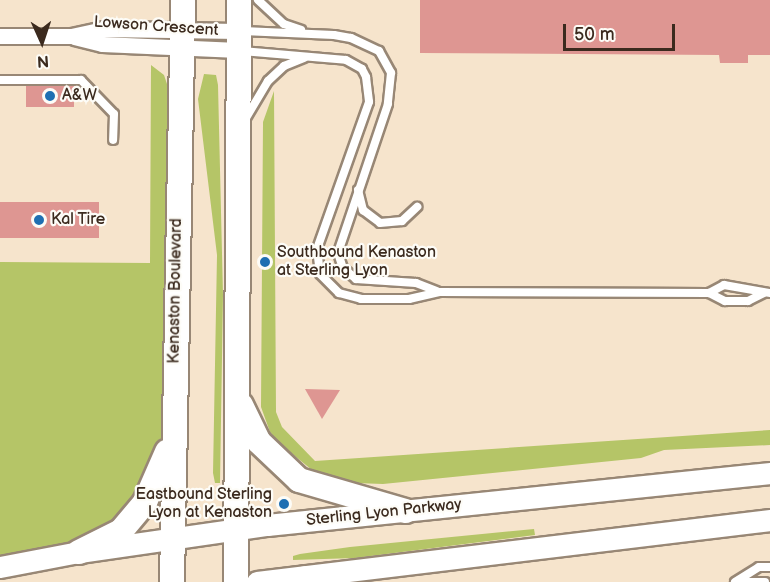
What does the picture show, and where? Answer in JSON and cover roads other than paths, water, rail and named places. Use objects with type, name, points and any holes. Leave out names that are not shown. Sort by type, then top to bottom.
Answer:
[{"type":"main road","name":"Kenaston Boulevard","points":[[172,582],[173,433],[183,0]]},
{"type":"main road","points":[[236,582],[239,0]]},
{"type":"main road","points":[[237,397],[259,442],[299,480],[406,511]]},
{"type":"main road","points":[[79,552],[121,531],[146,502],[173,433]]},
{"type":"main road","name":"Sterling Lyon Parkway","points":[[0,567],[79,552],[236,531],[770,473]]},
{"type":"main road","points":[[256,582],[303,580],[770,520]]},
{"type":"street","name":"Lowson Crescent","points":[[0,36],[71,36],[102,44],[183,39],[238,40]]},
{"type":"lane","points":[[258,0],[284,24],[308,33],[366,43],[379,51],[391,73],[388,104],[338,244],[340,261],[347,274],[368,283],[416,283],[438,292]]},
{"type":"lane","points":[[238,40],[308,33]]},
{"type":"lane","points":[[238,40],[306,57],[355,64],[369,86],[369,102],[317,249],[320,274],[331,288],[355,298],[409,299],[438,292],[710,293],[725,301],[748,301],[767,293]]},
{"type":"lane","points":[[238,134],[268,81],[284,66],[306,57]]},
{"type":"lane","points":[[0,80],[81,80],[114,114],[113,140]]},
{"type":"lane","points":[[358,189],[363,210],[380,223],[402,221],[417,207]]},
{"type":"lane","points":[[710,293],[724,285],[748,286],[767,293]]},
{"type":"lane","points":[[735,582],[759,567],[770,567]]},
{"type":"lane","points":[[740,582],[765,582]]},
{"type":"place","name":"A&W","points":[[50,96]]},
{"type":"place","name":"Kal Tire","points":[[39,220]]},
{"type":"place","name":"Southbound Kenaston at Sterling Lyon","points":[[265,262]]},
{"type":"place","name":"Eastbound Sterling Lyon at Kenaston","points":[[284,504]]}]
